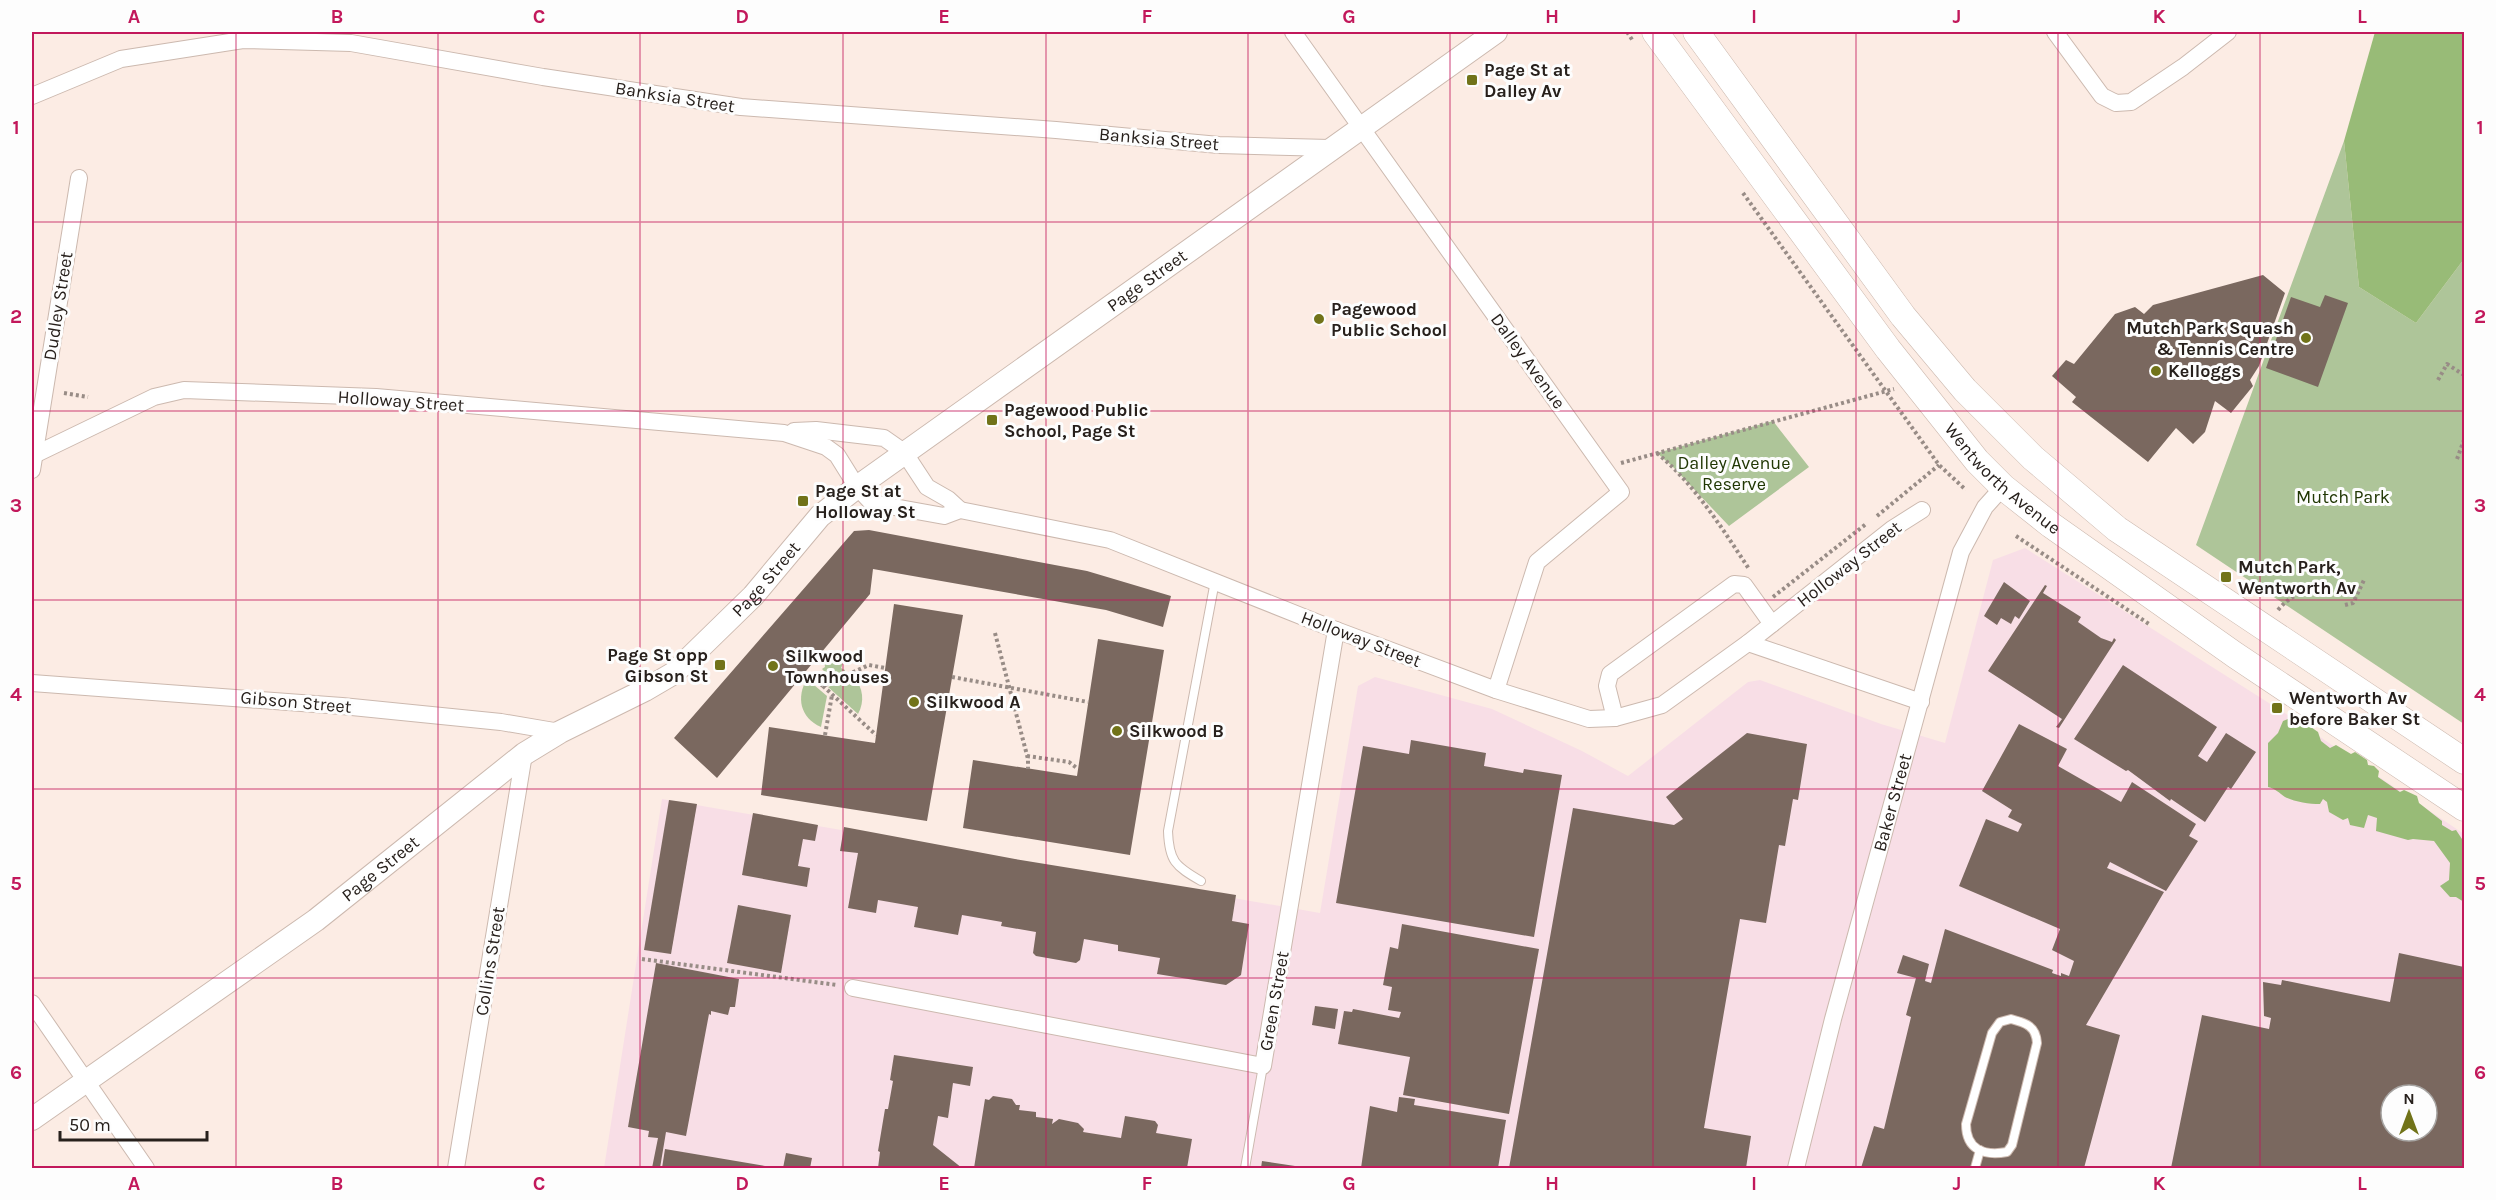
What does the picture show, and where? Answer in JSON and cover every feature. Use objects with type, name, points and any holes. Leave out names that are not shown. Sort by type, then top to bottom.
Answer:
[{"type":"main road","name":"Page Street","points":[[32,1119],[316,920],[524,754],[560,732],[674,673],[753,596],[820,516],[857,487],[1496,32]]},
{"type":"main road","name":"Wentworth Avenue","points":[[1696,32],[1903,316],[1965,390],[2033,458],[2117,529],[2464,761]]},
{"type":"main road","name":"Wentworth Avenue","points":[[1648,41],[1977,461],[2003,487],[2051,525],[2235,655],[2464,808]]},
{"type":"main road","name":"Baker Street","points":[[2003,487],[2033,458]]},
{"type":"street","name":"Dalley Avenue","points":[[1293,32],[1621,492],[1537,562],[1496,690]]},
{"type":"street","points":[[2055,32],[2102,96],[2116,103],[2131,102],[2183,67],[2228,32]]},
{"type":"street","name":"Banksia Street","points":[[32,96],[121,59],[243,40],[351,43],[543,77],[741,107],[1056,130],[1219,145],[1330,148]]},
{"type":"street","name":"Dudley Street","points":[[32,460],[79,178]]},
{"type":"street","name":"Holloway Street","points":[[32,460],[154,397],[184,390],[376,397],[784,434],[818,444],[837,455],[857,487],[872,503],[944,516],[960,510]]},
{"type":"street","name":"Holloway Street","points":[[784,434],[816,430],[884,438],[904,452],[927,487],[948,499],[960,510],[1110,540],[1336,630],[1496,690],[1589,719],[1616,718],[1662,705],[1748,643],[1892,529],[1922,510]]},
{"type":"street","name":"Baker Street","points":[[1796,1168],[1833,1018],[1961,552],[1985,507],[2003,487]]},
{"type":"street","points":[[1616,718],[1607,686],[1610,674],[1734,584],[1744,585],[1772,624]]},
{"type":"street","name":"Green Street","points":[[854,988],[1263,1066],[1336,630]]},
{"type":"street","points":[[1748,643],[1921,702]]},
{"type":"street","name":"Gibson Street","points":[[32,683],[342,706],[501,722],[560,732]]},
{"type":"street","name":"Collins Street","points":[[456,1168],[524,754]]},
{"type":"street","points":[[32,1003],[146,1168]]},
{"type":"lane","points":[[1201,880],[1179,869],[1169,853],[1168,831],[1215,581]]},
{"type":"lane","points":[[2011,1018],[2030,1025],[2036,1033],[2037,1043],[2023,1104],[2012,1145],[2007,1152],[1995,1154],[1980,1150],[1970,1144],[1966,1134],[1966,1124],[1992,1033],[2000,1022],[2011,1018]]},
{"type":"lane","points":[[1245,1168],[1263,1066]]},
{"type":"lane","points":[[1976,1168],[1980,1150]]},
{"type":"path","points":[[1627,32],[1648,41]]},
{"type":"path","points":[[1740,189],[1939,465],[1966,490]]},
{"type":"path","points":[[2438,380],[2447,364],[2464,375]]},
{"type":"path","points":[[1604,467],[1915,383]]},
{"type":"path","points":[[64,393],[88,397]]},
{"type":"path","points":[[2457,459],[2464,440]]},
{"type":"path","points":[[1657,453],[1684,479],[1721,527],[1754,577]]},
{"type":"path","points":[[1765,592],[1770,600],[1939,465]]},
{"type":"path","points":[[2345,605],[2353,603],[2364,580]]},
{"type":"path","points":[[2278,610],[2288,598],[2309,592],[2318,593]]},
{"type":"path","points":[[995,633],[1027,756],[1028,768]]},
{"type":"path","points":[[823,686],[869,665],[885,668]]},
{"type":"path","points":[[952,677],[1088,702]]},
{"type":"path","points":[[816,680],[876,735]]},
{"type":"path","points":[[825,735],[832,694]]},
{"type":"path","points":[[1027,756],[1069,762],[1078,769]]},
{"type":"path","points":[[642,959],[854,988]]},
{"type":"shaded area","points":[[2025,548],[2283,712],[2464,834],[2464,1168],[604,1168],[662,799],[1320,913],[1358,686],[1375,677],[1492,709],[1582,751],[1628,776],[1748,682],[1760,680],[1881,724],[1945,743],[1993,560]]},
{"type":"green space","points":[[2375,32],[2464,32],[2464,259],[2416,323],[2359,287],[2344,141]]},
{"type":"green space","name":"Mutch Park","points":[[2344,141],[2359,287],[2416,323],[2464,259],[2464,724],[2196,545]]},
{"type":"green space","name":"Dalley Avenue Reserve","points":[[1773,421],[1809,467],[1729,526],[1657,453]]},
{"type":"green space","points":[[828,653],[838,654],[843,664],[841,668],[845,670],[845,673],[831,678],[822,669],[825,667],[824,659]]},
{"type":"green space","points":[[854,677],[862,695],[862,704],[858,714],[828,687]]},
{"type":"green space","points":[[807,679],[827,696],[821,727],[804,713],[801,700]]},
{"type":"green space","points":[[2295,716],[2318,732],[2321,741],[2330,748],[2336,745],[2351,754],[2355,752],[2367,760],[2368,765],[2374,766],[2379,771],[2378,777],[2400,792],[2404,790],[2417,796],[2419,803],[2442,821],[2442,825],[2452,831],[2456,830],[2464,842],[2464,902],[2456,897],[2450,897],[2440,886],[2449,880],[2450,863],[2434,841],[2408,840],[2376,831],[2377,818],[2368,815],[2364,828],[2350,825],[2348,818],[2343,820],[2329,812],[2327,802],[2323,799],[2320,804],[2307,803],[2285,797],[2268,787],[2268,743],[2278,733],[2283,721]]},
{"type":"building","name":"Kelloggs","points":[[2263,275],[2285,293],[2259,366],[2250,380],[2253,386],[2231,413],[2215,401],[2205,432],[2193,444],[2176,428],[2148,462],[2072,402],[2076,397],[2052,376],[2066,360],[2074,364],[2115,314],[2135,307],[2144,314],[2153,305]]},
{"type":"building","name":"Mutch Park Squash & Tennis Centre","points":[[2325,295],[2348,303],[2318,387],[2266,368],[2291,297],[2320,307]]},
{"type":"building","points":[[869,530],[1087,571],[1171,596],[1163,627],[1106,610],[873,569],[870,594],[717,778],[674,738],[854,531]]},
{"type":"building","points":[[2004,582],[2030,601],[2019,619],[2015,616],[2011,624],[2001,618],[1997,625],[1984,616]]},
{"type":"building","points":[[2045,585],[2047,586],[2043,593],[2081,617],[2078,622],[2101,638],[2112,642],[2114,638],[2116,640],[2059,728],[2056,727],[2062,719],[1988,671]]},
{"type":"building","name":"Silkwood A","points":[[894,604],[963,615],[927,821],[761,795],[769,727],[875,743]]},
{"type":"building","name":"Silkwood B","points":[[1098,639],[1164,650],[1130,855],[963,828],[973,760],[1077,776]]},
{"type":"building","points":[[2123,665],[2217,727],[2198,756],[2207,762],[2226,733],[2256,752],[2231,789],[2228,787],[2205,822],[2171,799],[2170,801],[2128,770],[2126,771],[2074,739]]},
{"type":"building","points":[[2019,724],[2067,749],[2058,766],[2121,802],[2132,782],[2196,824],[2189,836],[2198,841],[2166,891],[2110,862],[2107,868],[2164,892],[2086,1025],[2120,1035],[2084,1168],[1861,1168],[1874,1126],[1884,1129],[1911,1017],[1906,1015],[1916,978],[1897,973],[1903,955],[1929,964],[1925,981],[1931,983],[1945,929],[2053,970],[2052,973],[2069,976],[2074,961],[2052,950],[2060,929],[1959,886],[1986,819],[2018,832],[2022,824],[2008,817],[2012,810],[1982,791]]},
{"type":"building","points":[[1747,733],[1807,744],[1798,800],[1793,799],[1785,846],[1779,845],[1766,923],[1740,919],[1704,1128],[1751,1136],[1746,1168],[1509,1168],[1573,808],[1674,825],[1683,819],[1666,797]]},
{"type":"building","points":[[1411,740],[1486,753],[1484,766],[1523,773],[1524,769],[1562,775],[1534,937],[1336,903],[1363,746],[1409,754]]},
{"type":"building","points":[[669,800],[697,804],[671,954],[644,950]]},
{"type":"building","points":[[753,813],[818,825],[815,841],[803,839],[798,866],[810,868],[807,887],[742,875]]},
{"type":"building","points":[[844,827],[1015,859],[1236,895],[1232,921],[1249,924],[1241,975],[1226,985],[1157,974],[1160,958],[1118,951],[1118,945],[1084,939],[1080,960],[1076,963],[1036,956],[1033,953],[1036,932],[1001,926],[1002,922],[962,915],[958,935],[914,927],[918,907],[878,900],[876,913],[848,908],[858,853],[840,851]]},
{"type":"building","points":[[738,905],[791,915],[781,973],[727,963]]},
{"type":"building","points":[[1402,924],[1539,949],[1509,1114],[1403,1095],[1410,1057],[1338,1044],[1344,1011],[1352,1012],[1353,1009],[1399,1018],[1401,1012],[1388,1010],[1392,987],[1383,985],[1390,947],[1398,949]]},
{"type":"building","points":[[2399,953],[2464,967],[2464,1168],[2171,1168],[2202,1015],[2269,1029],[2271,1018],[2264,1016],[2263,982],[2281,985],[2282,980],[2390,1002]]},
{"type":"building","points":[[656,963],[739,979],[735,1007],[730,1007],[728,1015],[711,1011],[711,1015],[709,1014],[686,1136],[666,1132],[660,1168],[652,1168],[658,1138],[648,1137],[649,1131],[628,1127]]},
{"type":"building","points":[[1315,1006],[1338,1009],[1335,1029],[1312,1025]]},
{"type":"building","points":[[894,1055],[973,1067],[970,1086],[953,1083],[948,1118],[938,1116],[933,1145],[962,1168],[878,1168],[880,1152],[878,1151],[885,1109],[888,1109],[893,1081],[890,1080]]},
{"type":"building","points":[[993,1096],[1012,1099],[1016,1105],[1020,1105],[1019,1110],[1036,1112],[1036,1117],[1053,1119],[1052,1124],[1059,1119],[1078,1123],[1084,1129],[1083,1132],[1121,1138],[1125,1116],[1155,1121],[1158,1125],[1156,1133],[1192,1139],[1187,1168],[974,1168],[985,1099],[989,1100]]},
{"type":"building","points":[[1399,1097],[1415,1099],[1414,1105],[1506,1120],[1498,1168],[1361,1168],[1370,1106],[1397,1112]]},
{"type":"building","points":[[665,1149],[771,1167],[771,1168],[662,1168]]},
{"type":"building","points":[[786,1153],[812,1158],[810,1168],[783,1168]]},
{"type":"building","points":[[1262,1161],[1295,1166],[1295,1168],[1261,1168]]},
{"type":"place","name":"Page St at Dalley Av","points":[[1472,80]]},
{"type":"place","name":"Pagewood Public School","points":[[1319,319]]},
{"type":"place","name":"Mutch Park Squash & Tennis Centre","points":[[2306,338]]},
{"type":"place","name":"Kelloggs","points":[[2156,371]]},
{"type":"place","name":"Pagewood Public School, Page St","points":[[992,420]]},
{"type":"place","name":"Page St at Holloway St","points":[[803,501]]},
{"type":"place","name":"Mutch Park, Wentworth Av","points":[[2226,577]]},
{"type":"place","name":"Page St opp Gibson St","points":[[720,665]]},
{"type":"place","name":"Silkwood Townhouses","points":[[773,666]]},
{"type":"place","name":"Silkwood A","points":[[914,702]]},
{"type":"place","name":"Wentworth Av before Baker St","points":[[2277,708]]},
{"type":"place","name":"Silkwood B","points":[[1117,731]]}]
